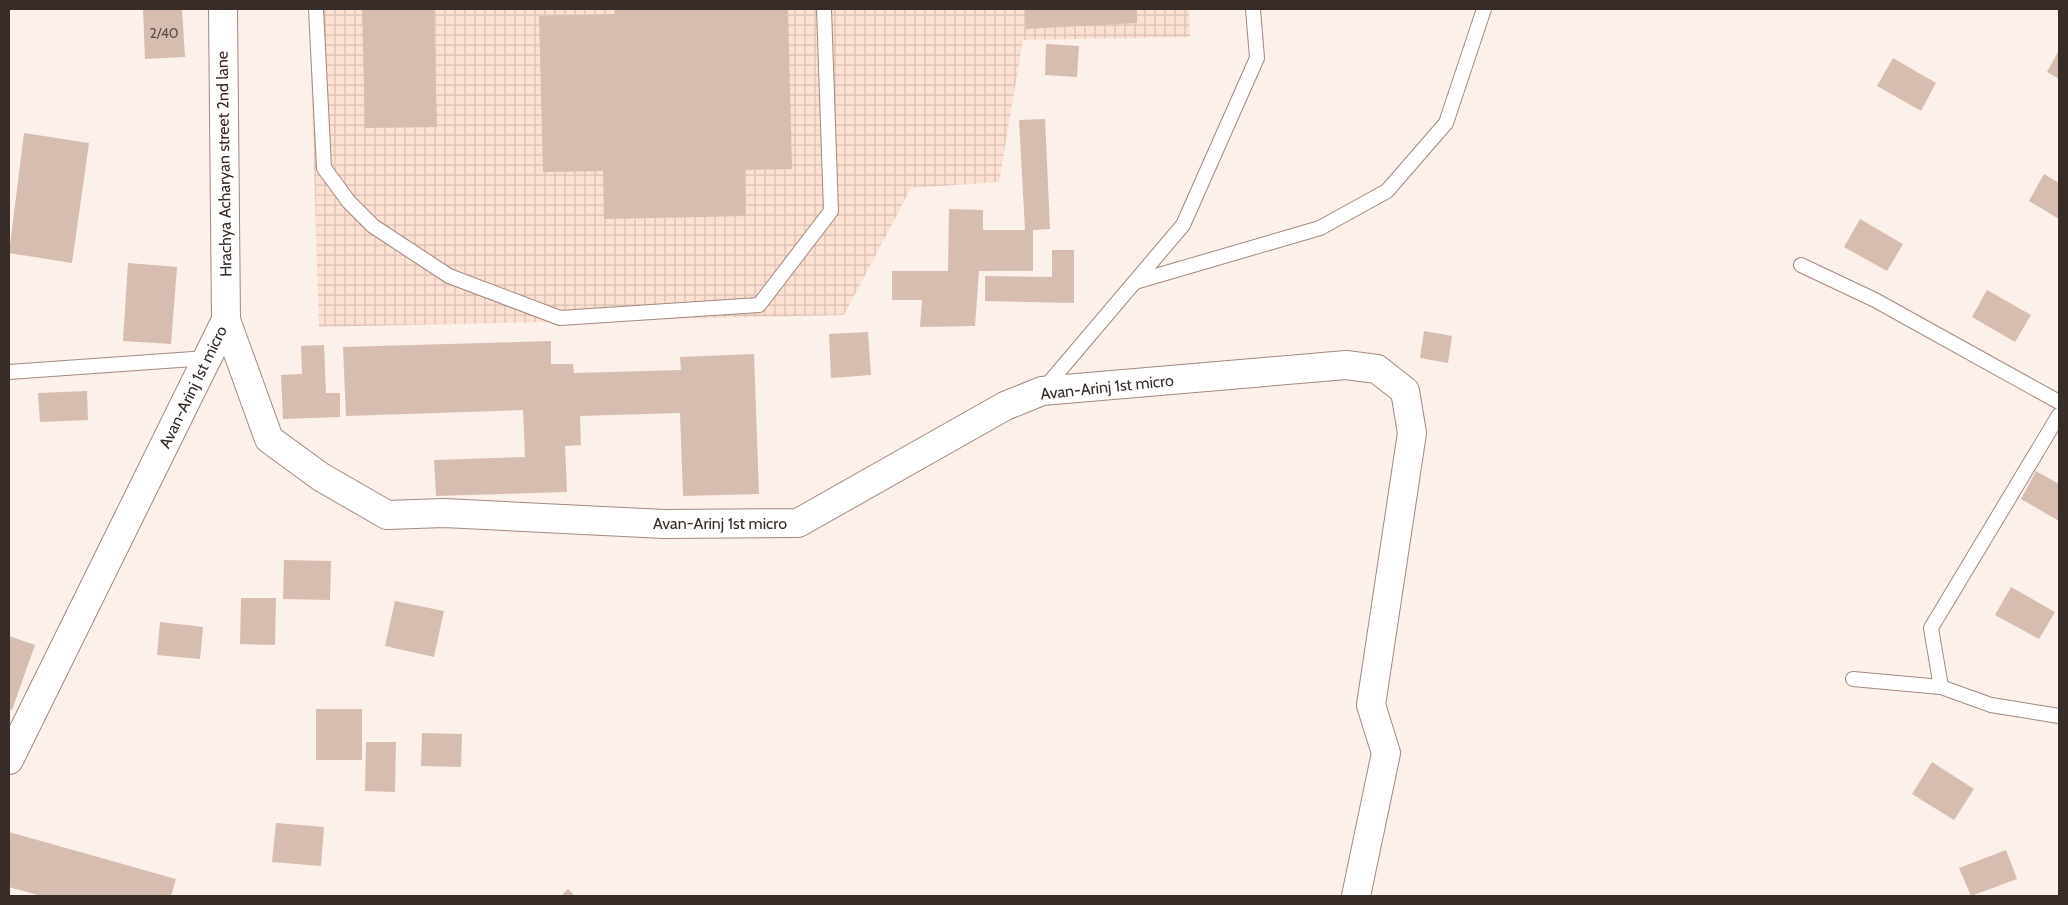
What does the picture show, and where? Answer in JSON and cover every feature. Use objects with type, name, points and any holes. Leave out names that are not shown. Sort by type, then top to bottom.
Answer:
[{"type":"street","name":"Hrachya Acharyan street 2nd lane","points":[[223,9],[226,320]]},
{"type":"street","name":"Avan-Arinj 1st micro","points":[[9,760],[226,320]]},
{"type":"street","name":"Avan-Arinj 1st micro","points":[[226,320],[269,439],[321,477],[387,515],[444,513],[664,524],[798,523],[1005,406],[1042,390],[1346,365],[1377,369],[1405,391],[1412,433],[1372,705],[1386,753],[1356,896]]},
{"type":"lane","points":[[316,9],[324,168],[349,202],[372,226],[449,276],[560,318],[759,304],[832,211],[824,9]]},
{"type":"lane","points":[[1042,390],[1183,225],[1257,58],[1253,9]]},
{"type":"lane","points":[[1135,282],[1320,228],[1387,191],[1446,123],[1484,9]]},
{"type":"lane","points":[[1801,265],[1875,300],[2059,402]]},
{"type":"lane","points":[[9,372],[207,358]]},
{"type":"lane","points":[[1941,687],[1931,628],[2059,415]]},
{"type":"lane","points":[[1853,679],[1941,687],[1991,705],[2059,716]]},
{"type":"shaded area","points":[[309,9],[1189,9],[1190,37],[1023,40],[999,182],[911,188],[844,315],[319,327]]},
{"type":"building","points":[[143,9],[182,9],[185,57],[145,59]]},
{"type":"building","points":[[434,9],[437,127],[365,128],[362,10]]},
{"type":"building","points":[[615,9],[788,9],[792,169],[745,170],[746,216],[604,219],[603,171],[543,172],[539,16],[615,14]]},
{"type":"building","points":[[1025,9],[1137,9],[1137,23],[1026,29]]},
{"type":"building","points":[[1046,44],[1079,46],[1077,77],[1045,75]]},
{"type":"building","points":[[2059,50],[2059,79],[2047,72]]},
{"type":"building","points":[[1893,58],[1936,83],[1921,111],[1877,86]]},
{"type":"building","points":[[1045,119],[1050,229],[1033,230],[1033,271],[979,271],[975,326],[920,327],[922,300],[892,300],[892,271],[948,271],[949,209],[983,210],[983,230],[1025,230],[1019,120]]},
{"type":"building","points":[[24,133],[89,143],[72,263],[9,253]]},
{"type":"building","points":[[2044,174],[2059,183],[2059,219],[2029,201]]},
{"type":"building","points":[[1860,219],[1903,244],[1887,271],[1844,247]]},
{"type":"building","points":[[1052,250],[1074,250],[1074,303],[985,301],[985,276],[1052,277]]},
{"type":"building","points":[[128,263],[177,267],[171,344],[123,341]]},
{"type":"building","points":[[1987,290],[2031,315],[2015,342],[1972,317]]},
{"type":"building","points":[[1424,331],[1452,336],[1448,363],[1420,358]]},
{"type":"building","points":[[868,332],[871,375],[831,378],[829,334]]},
{"type":"building","points":[[551,341],[551,364],[573,364],[574,373],[681,370],[680,357],[754,354],[759,494],[683,496],[680,413],[580,416],[581,445],[565,446],[567,492],[436,496],[434,460],[525,457],[523,410],[346,416],[343,347]]},
{"type":"building","points":[[324,345],[326,393],[340,393],[340,417],[283,419],[281,375],[302,374],[301,346]]},
{"type":"building","points":[[87,391],[88,420],[40,422],[38,393]]},
{"type":"building","points":[[2036,471],[2059,484],[2059,521],[2021,499]]},
{"type":"building","points":[[284,560],[331,561],[330,600],[283,599]]},
{"type":"building","points":[[2011,587],[2055,612],[2039,639],[1995,615]]},
{"type":"building","points":[[241,598],[276,598],[275,645],[240,644]]},
{"type":"building","points":[[395,601],[444,611],[434,657],[385,646]]},
{"type":"building","points":[[160,622],[203,627],[200,659],[157,655]]},
{"type":"building","points":[[9,636],[35,645],[12,710],[9,709]]},
{"type":"building","points":[[316,709],[362,709],[362,760],[316,760]]},
{"type":"building","points":[[422,733],[462,734],[461,767],[421,766]]},
{"type":"building","points":[[366,742],[396,742],[395,792],[365,791]]},
{"type":"building","points":[[1932,762],[1974,789],[1954,820],[1912,794]]},
{"type":"building","points":[[276,823],[324,827],[321,866],[272,862]]},
{"type":"building","points":[[9,832],[176,879],[171,896],[41,896],[9,887]]},
{"type":"building","points":[[2006,850],[2017,879],[1971,896],[1959,868]]},
{"type":"building","points":[[568,889],[575,896],[561,896]]}]
